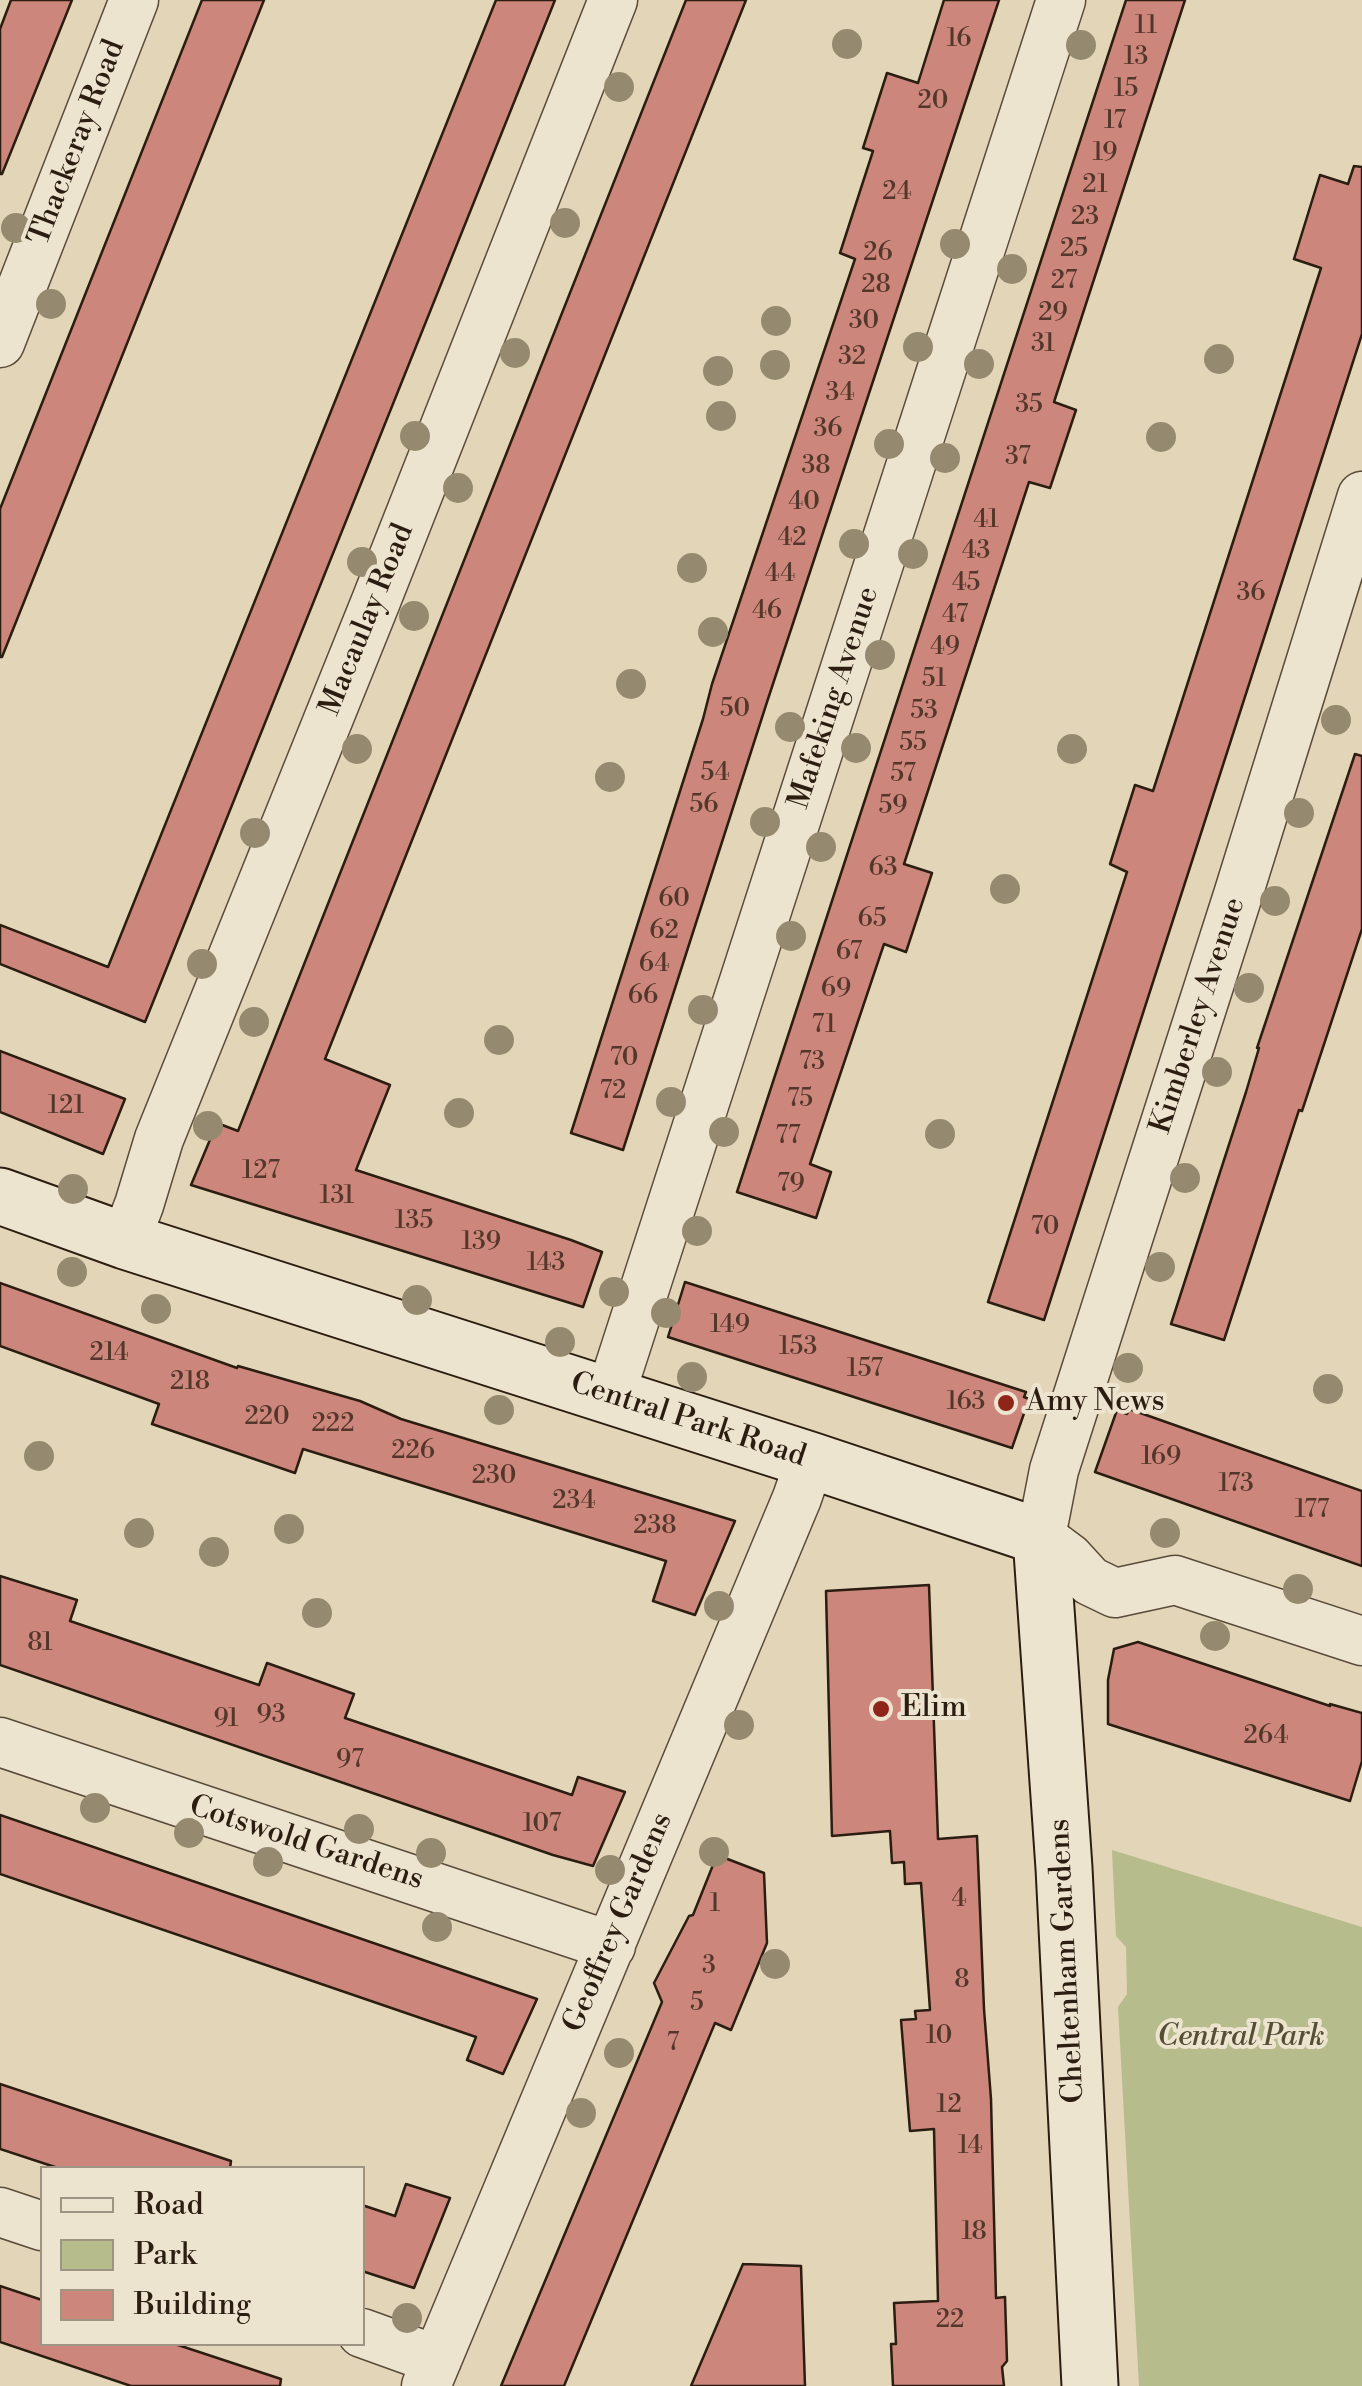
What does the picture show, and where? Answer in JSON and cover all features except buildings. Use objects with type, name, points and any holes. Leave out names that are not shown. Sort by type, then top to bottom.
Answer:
[{"type":"main road","name":"Central Park Road","points":[[0,1196],[125,1241],[1042,1537]]},
{"type":"main road","name":"Cheltenham Gardens","points":[[1042,1537],[1064,1868],[1090,2386]]},
{"type":"street","name":"Thackeray Road","points":[[0,342],[134,0]]},
{"type":"street","name":"Macaulay Road","points":[[125,1241],[159,1139],[613,0]]},
{"type":"street","name":"Mafeking Avenue","points":[[610,1396],[1061,0]]},
{"type":"street","name":"Kimberley Avenue","points":[[1042,1537],[1065,1434],[1362,496]]},
{"type":"street","name":"Geoffrey Gardens","points":[[431,2373],[810,1460]]},
{"type":"street","name":"Central Park Road","points":[[1042,1537],[1090,1581],[1115,1592],[1175,1580],[1362,1641]]},
{"type":"street","name":"Cotswold Gardens","points":[[0,1742],[611,1946]]},
{"type":"street","points":[[0,2212],[40,2225]]},
{"type":"street","points":[[365,2335],[431,2373]]},
{"type":"green space","name":"Central Park","points":[[1112,1850],[1362,1927],[1362,2386],[1139,2386],[1118,2007],[1127,1994],[1126,1947],[1116,1936]]},
{"type":"place","name":"Amy News","points":[[1006,1403]]},
{"type":"place","name":"Elim","points":[[881,1709]]}]
